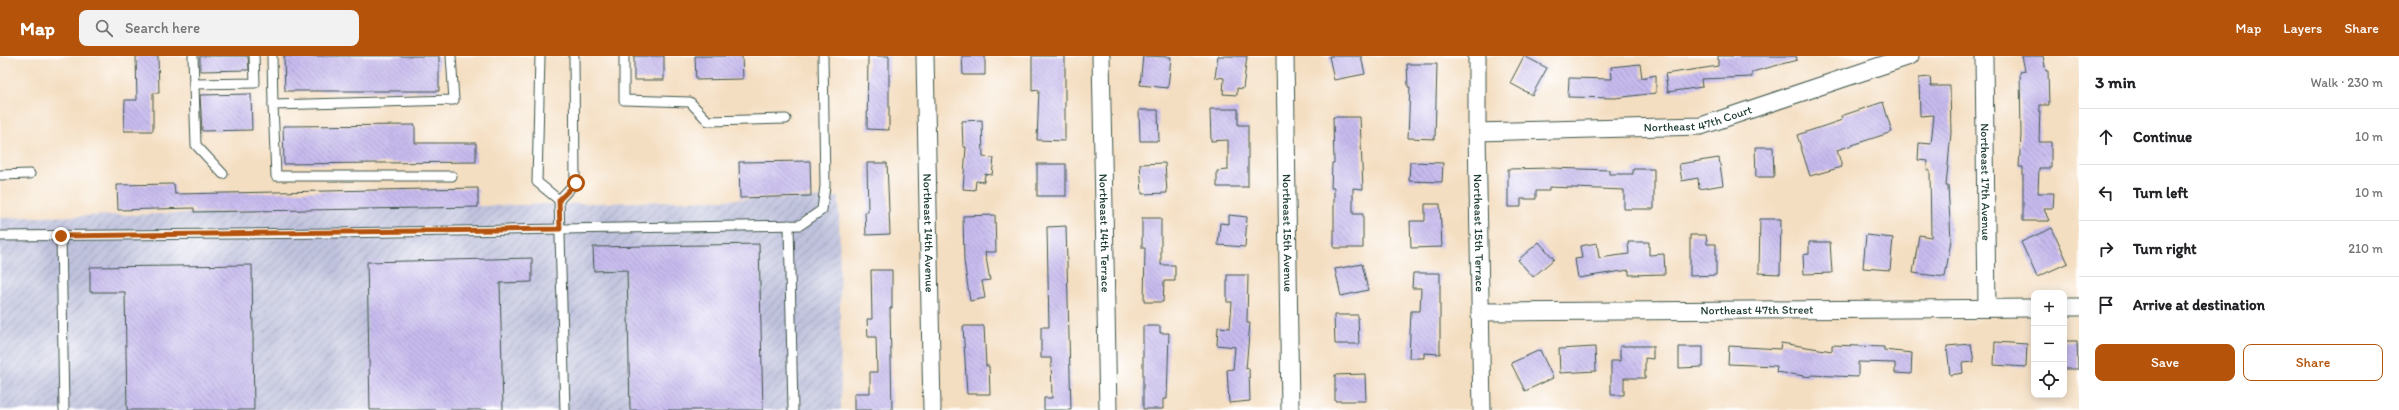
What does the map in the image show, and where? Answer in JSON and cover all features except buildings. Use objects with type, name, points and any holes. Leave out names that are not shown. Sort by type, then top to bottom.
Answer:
[{"type":"street","name":"Northeast 14th Avenue","points":[[925,56],[932,410]]},
{"type":"street","name":"Northeast 14th Terrace","points":[[1101,56],[1108,410]]},
{"type":"street","name":"Northeast 15th Avenue","points":[[1285,56],[1290,410]]},
{"type":"street","name":"Northeast 15th Terrace","points":[[1478,56],[1477,132],[1482,410]]},
{"type":"street","name":"Northeast 47th Court","points":[[1477,132],[1701,126],[1910,56]]},
{"type":"street","name":"Northeast 17th Avenue","points":[[1984,56],[1987,308]]},
{"type":"street","points":[[2067,307],[2079,307]]},
{"type":"street","name":"Northeast 47th Street","points":[[1480,312],[2031,308]]},
{"type":"lane","points":[[193,56],[196,145],[223,174]]},
{"type":"lane","points":[[194,84],[255,83],[254,56]]},
{"type":"lane","points":[[272,56],[276,176],[452,176]]},
{"type":"lane","points":[[273,105],[454,100],[451,56]]},
{"type":"lane","points":[[540,56],[537,182],[559,200]]},
{"type":"lane","points":[[565,410],[559,200],[576,183],[574,56]]},
{"type":"lane","points":[[624,56],[624,100],[690,102],[708,121],[786,119]]},
{"type":"lane","points":[[0,236],[800,225],[822,210],[825,186],[823,56]]},
{"type":"lane","points":[[0,175],[30,174]]},
{"type":"lane","points":[[789,225],[794,410]]},
{"type":"lane","points":[[61,236],[64,410]]},
{"type":"shaded area","points":[[839,197],[841,410],[0,410],[0,218]]},
{"type":"route","points":[[61,236],[560,229],[559,200],[576,183]]}]
